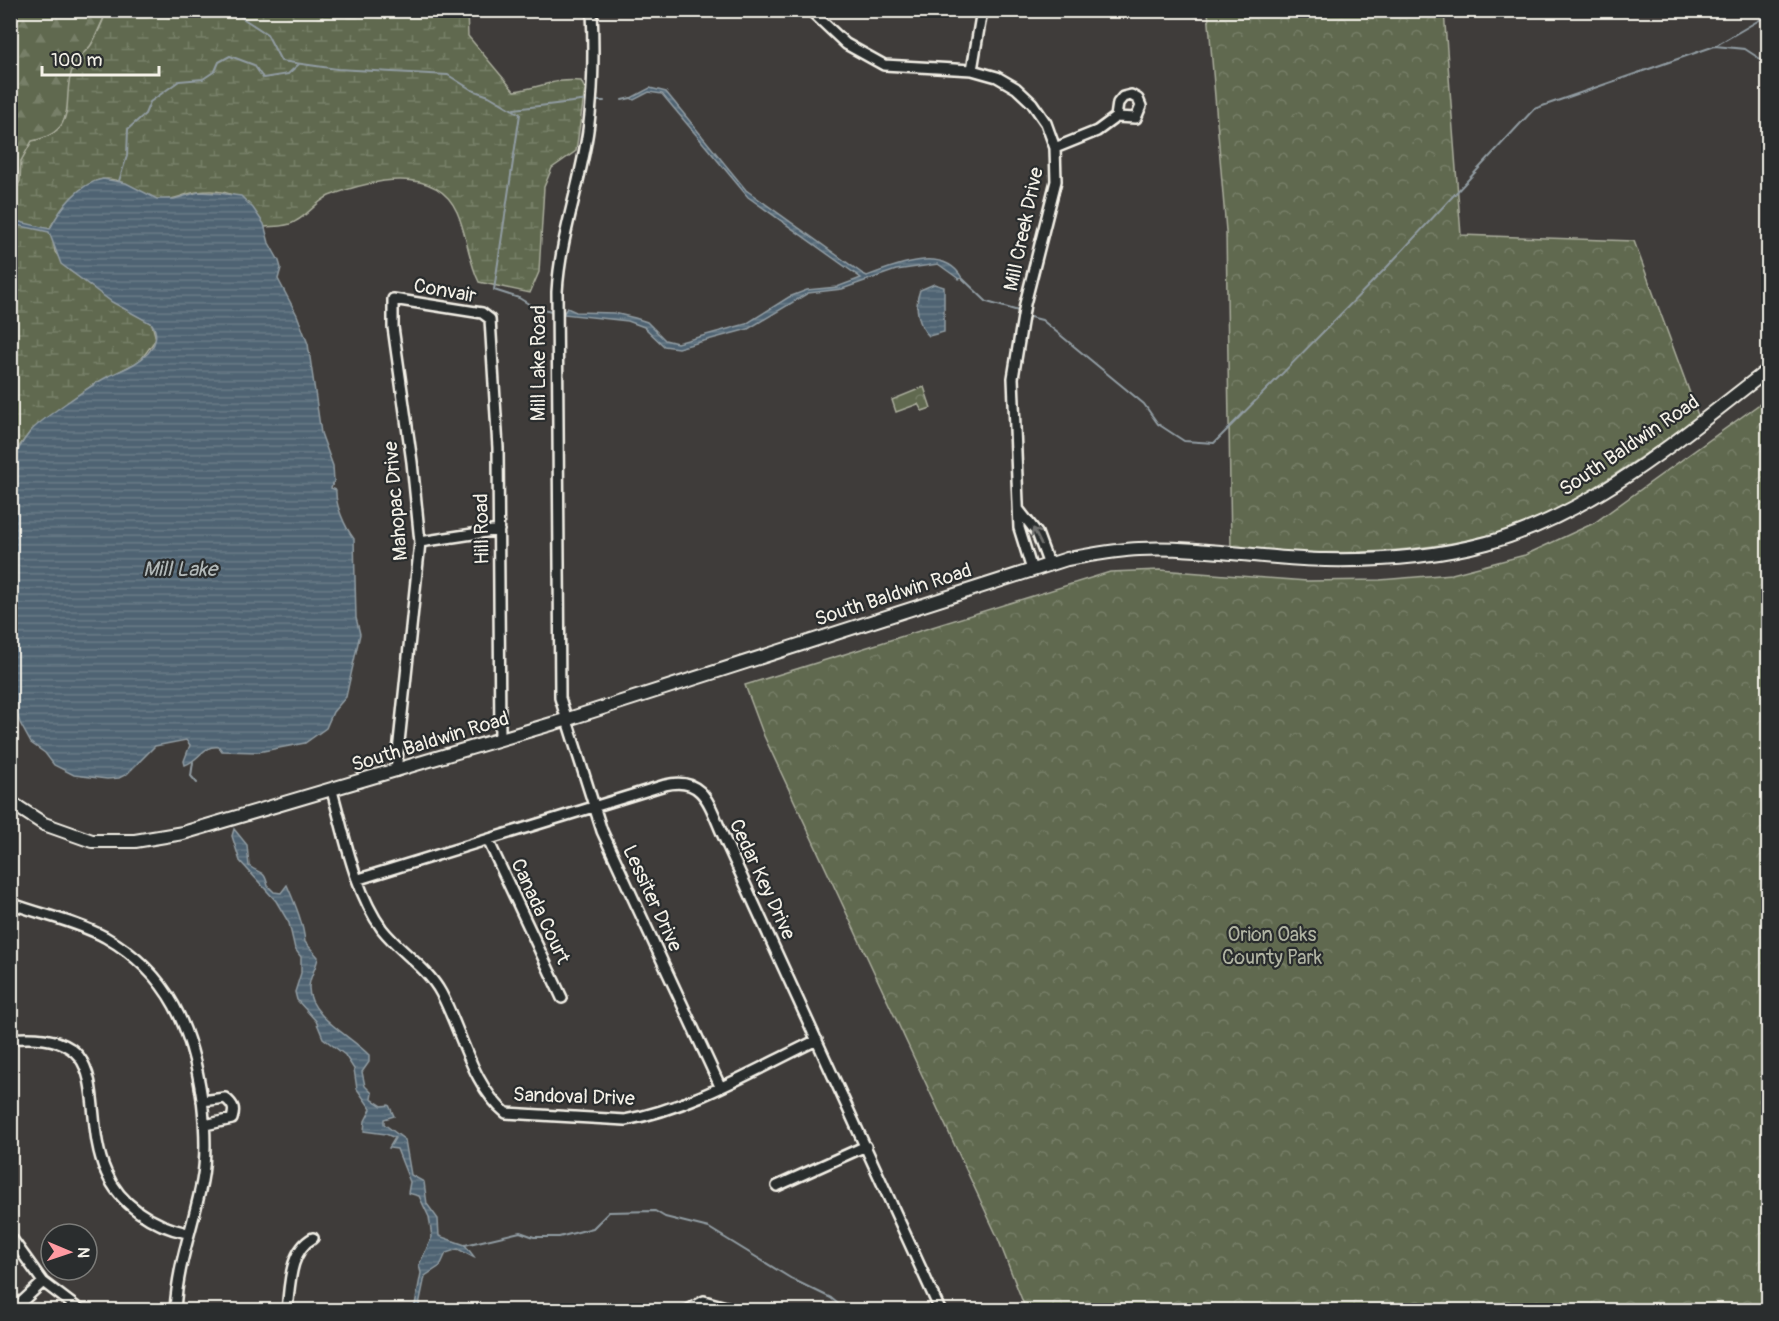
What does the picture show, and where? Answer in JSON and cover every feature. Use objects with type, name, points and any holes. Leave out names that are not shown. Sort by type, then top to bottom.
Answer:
[{"type":"main road","name":"South Baldwin Road","points":[[10,802],[44,824],[92,841],[135,841],[183,833],[500,740],[1032,570],[1088,555],[1141,549],[1294,559],[1359,560],[1421,556],[1489,543],[1547,520],[1598,493],[1693,428],[1768,370]]},
{"type":"street","name":"Mill Lake Road","points":[[565,720],[560,698],[558,643],[556,292],[558,259],[586,143],[593,89],[592,10]]},
{"type":"street","points":[[972,70],[982,10]]},
{"type":"street","name":"Mill Creek Drive","points":[[811,11],[846,44],[884,65],[972,70],[997,77],[1016,88],[1032,103],[1046,123],[1055,148],[1056,181],[1015,356],[1013,396],[1019,528],[1032,570]]},
{"type":"street","points":[[1055,148],[1097,132],[1116,117]]},
{"type":"street","name":"Convair","points":[[393,298],[482,313],[490,319]]},
{"type":"street","name":"Mahopac Drive","points":[[393,298],[393,327],[412,462],[420,542],[396,771]]},
{"type":"street","name":"Hill Road","points":[[490,319],[498,448],[500,740]]},
{"type":"street","points":[[1019,510],[1037,533],[1048,565]]},
{"type":"street","points":[[420,542],[499,530]]},
{"type":"street","name":"Lessiter Drive","points":[[565,720],[604,836],[720,1086]]},
{"type":"street","name":"Cedar Key Drive","points":[[359,879],[677,782],[698,787],[725,840],[940,1311]]},
{"type":"street","name":"Sandoval Drive","points":[[332,791],[371,912],[384,930],[428,974],[440,991],[484,1088],[496,1105],[506,1113],[625,1120],[663,1111],[817,1040]]},
{"type":"street","name":"Canada Court","points":[[488,840],[562,998]]},
{"type":"street","points":[[10,903],[83,926],[131,954],[147,970],[176,1007],[188,1033],[205,1125],[203,1179],[178,1269],[175,1311]]},
{"type":"street","points":[[10,1039],[48,1039],[64,1045],[76,1054],[90,1076],[99,1149],[106,1172],[116,1189],[140,1215],[160,1225],[187,1233]]},
{"type":"street","points":[[202,1101],[225,1098],[232,1103],[235,1111],[232,1119],[205,1125]]},
{"type":"street","points":[[777,1186],[866,1146]]},
{"type":"street","points":[[10,1236],[39,1276]]},
{"type":"street","points":[[287,1311],[298,1251],[304,1242],[313,1238]]},
{"type":"street","points":[[13,1311],[43,1282],[80,1311]]},
{"type":"street","points":[[690,1309],[704,1301],[714,1302],[737,1311]]},
{"type":"green space","points":[[10,11],[107,11],[91,46],[76,62],[70,79],[69,103],[63,125],[21,161],[20,181],[16,189],[11,190]]},
{"type":"green space","points":[[107,11],[467,11],[468,36],[514,91],[555,82],[581,81],[585,89],[576,151],[552,168],[544,187],[539,272],[530,293],[479,282],[457,212],[447,197],[433,187],[417,181],[381,182],[345,190],[324,199],[293,223],[265,227],[245,202],[229,193],[197,192],[161,200],[120,181],[104,179],[96,181],[76,194],[51,226],[55,252],[70,271],[152,324],[156,339],[140,361],[93,385],[31,431],[17,449],[11,468],[11,190],[16,189],[20,181],[21,161],[32,141],[48,136],[58,129],[64,120],[70,75],[75,63],[91,45]]},
{"type":"green space","points":[[1208,11],[1444,11],[1461,235],[1634,241],[1699,418],[1573,500],[1513,530],[1453,543],[1390,551],[1327,553],[1231,549],[1226,231]]},
{"type":"green space","points":[[924,387],[931,408],[922,411],[918,404],[896,412],[892,400]]},
{"type":"green space","name":"Orion Oaks County Park","points":[[1768,398],[1768,1310],[1026,1310],[997,1236],[764,736],[745,685],[1110,572],[1160,570],[1307,581],[1380,580],[1452,574],[1525,555],[1594,523]]},
{"type":"water","points":[[650,88],[666,92],[746,190],[863,274],[867,276],[905,263],[931,260],[944,262],[954,268],[962,278],[959,279],[938,264],[896,270],[842,289],[808,293],[748,329],[678,348],[664,346],[644,327],[628,321],[563,314],[567,308],[576,312],[614,313],[635,318],[647,322],[665,340],[677,343],[746,324],[789,297],[807,290],[837,287],[861,278],[748,197],[662,94],[649,92],[634,100],[631,98]]},
{"type":"water","name":"Mill Lake","points":[[103,179],[126,183],[157,199],[174,199],[199,192],[241,196],[264,224],[269,243],[281,268],[278,279],[297,315],[308,344],[321,433],[333,466],[334,481],[331,488],[336,490],[341,516],[354,539],[356,618],[360,634],[346,697],[333,712],[326,728],[305,743],[258,752],[222,751],[219,747],[213,747],[205,750],[185,765],[184,761],[190,745],[186,740],[155,746],[127,774],[119,778],[107,779],[74,775],[54,765],[45,753],[31,743],[20,723],[10,692],[10,468],[12,463],[18,449],[35,427],[88,388],[138,361],[151,350],[156,336],[152,324],[112,302],[61,264],[49,232],[11,224],[11,220],[50,229],[59,213],[78,191],[94,181]]},
{"type":"water","points":[[934,284],[944,287],[944,332],[929,336],[922,327],[917,302],[920,290]]},
{"type":"water","points":[[234,829],[247,845],[249,866],[263,875],[274,892],[281,893],[287,885],[301,920],[305,942],[318,957],[309,984],[311,998],[316,1008],[332,1025],[369,1055],[369,1062],[362,1072],[365,1086],[372,1093],[371,1099],[382,1106],[389,1105],[394,1116],[384,1119],[384,1124],[405,1140],[411,1175],[424,1182],[427,1204],[438,1219],[439,1236],[465,1245],[475,1258],[458,1249],[446,1253],[440,1266],[425,1276],[418,1310],[414,1310],[421,1273],[419,1265],[432,1237],[429,1217],[419,1196],[408,1193],[410,1182],[397,1149],[389,1148],[395,1138],[386,1134],[364,1131],[365,1121],[371,1109],[357,1089],[354,1069],[345,1055],[323,1038],[316,1021],[297,1000],[295,992],[301,973],[301,957],[295,949],[289,923],[276,901],[240,861],[232,836]]},
{"type":"waterway","points":[[230,10],[267,34],[281,61],[337,69],[448,75],[520,114],[494,290],[519,298],[532,306],[555,312]]},
{"type":"waterway","points":[[1026,316],[1042,320],[1144,404],[1158,424],[1184,441],[1214,443],[1387,267],[1534,109],[1715,46],[1768,15]]},
{"type":"waterway","points":[[1715,46],[1745,49],[1768,64]]},
{"type":"waterway","points":[[119,181],[127,156],[128,129],[145,114],[150,102],[179,81],[203,79],[215,71],[219,62],[230,56],[254,65],[263,78],[288,74],[299,64]]},
{"type":"waterway","points":[[622,100],[631,98]]},
{"type":"waterway","points":[[514,109],[589,100]]},
{"type":"waterway","points":[[595,101],[604,101]]},
{"type":"waterway","points":[[962,278],[987,302],[1022,312]]},
{"type":"waterway","points":[[193,762],[191,776],[197,783]]},
{"type":"waterway","points":[[465,1245],[520,1232],[534,1237],[559,1237],[593,1228],[609,1212],[655,1211],[665,1217],[709,1228],[792,1279],[831,1298],[842,1307],[856,1310]]}]
